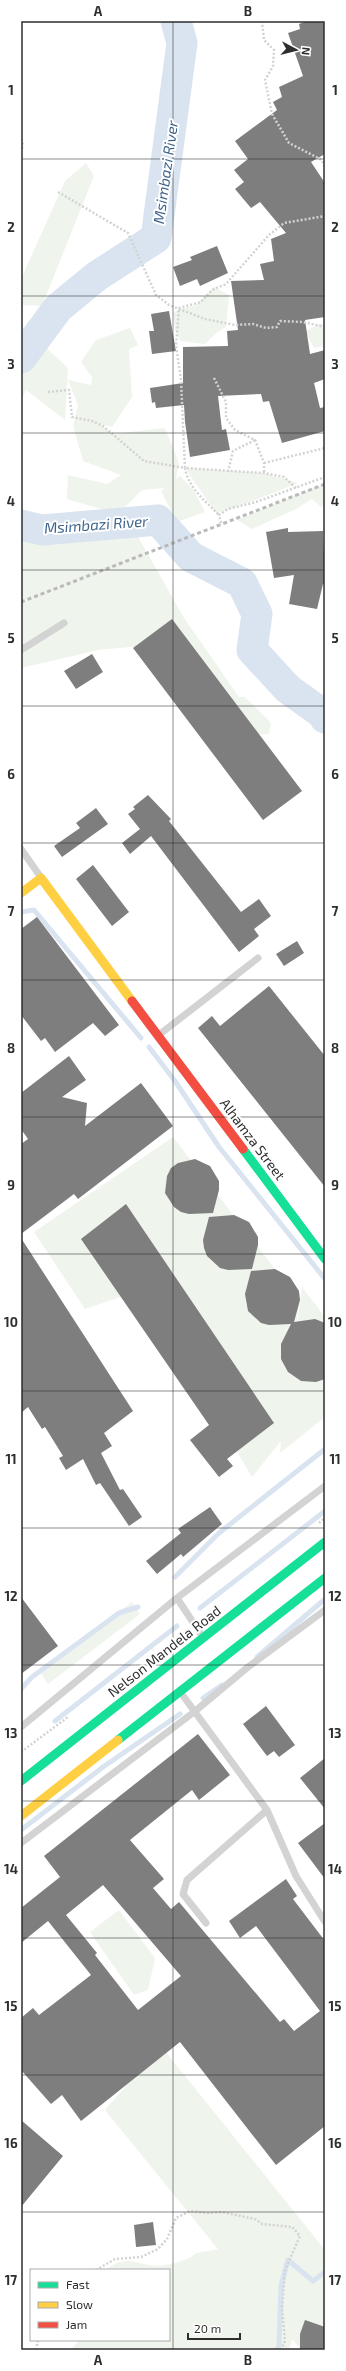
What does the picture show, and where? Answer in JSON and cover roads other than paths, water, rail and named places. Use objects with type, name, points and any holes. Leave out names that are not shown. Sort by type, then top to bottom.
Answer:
[{"type":"main road","points":[[21,893],[41,878]]},
{"type":"main road","name":"Alhamza Street","points":[[41,878],[325,1259]]},
{"type":"main road","name":"Nelson Mandela Road","points":[[21,1781],[325,1542]]},
{"type":"main road","points":[[21,1816],[325,1578]]},
{"type":"lane","points":[[21,650],[64,623]]},
{"type":"lane","name":"Alhamza Street","points":[[21,849],[41,878]]},
{"type":"lane","points":[[158,1036],[258,958]]},
{"type":"lane","points":[[21,1727],[177,1598],[325,1486]]},
{"type":"lane","points":[[177,1598],[203,1639]]},
{"type":"lane","points":[[21,1843],[194,1712],[248,1666],[325,1610]]},
{"type":"lane","points":[[180,1692],[267,1810],[296,1876],[325,1922]]},
{"type":"lane","points":[[206,1923],[183,1894],[187,1880],[267,1810]]},
{"type":"waterway","name":"Msimbazi River","points":[[21,358],[58,308],[97,276],[156,238],[182,43],[176,21]]},
{"type":"waterway","name":"Msimbazi River","points":[[21,525],[42,530],[158,520],[191,557],[242,583],[257,614],[252,650],[288,689],[323,714],[325,718]]},
{"type":"waterway","points":[[21,912],[34,910],[141,1038]]},
{"type":"waterway","points":[[149,1047],[175,1081],[219,1147],[325,1279]]},
{"type":"waterway","points":[[175,1577],[219,1533],[325,1449]]},
{"type":"waterway","points":[[200,1608],[325,1511]]},
{"type":"waterway","points":[[257,1657],[325,1599]]},
{"type":"waterway","points":[[21,1689],[32,1677],[119,1613],[138,1607]]},
{"type":"waterway","points":[[55,1721],[177,1626]]},
{"type":"waterway","points":[[203,1698],[222,1685]]},
{"type":"waterway","points":[[21,1830],[103,1767],[180,1714]]},
{"type":"waterway","points":[[277,2350],[279,2345],[281,2286],[288,2260],[313,2281],[325,2272]]},
{"type":"railway","points":[[21,602],[325,484]]}]
